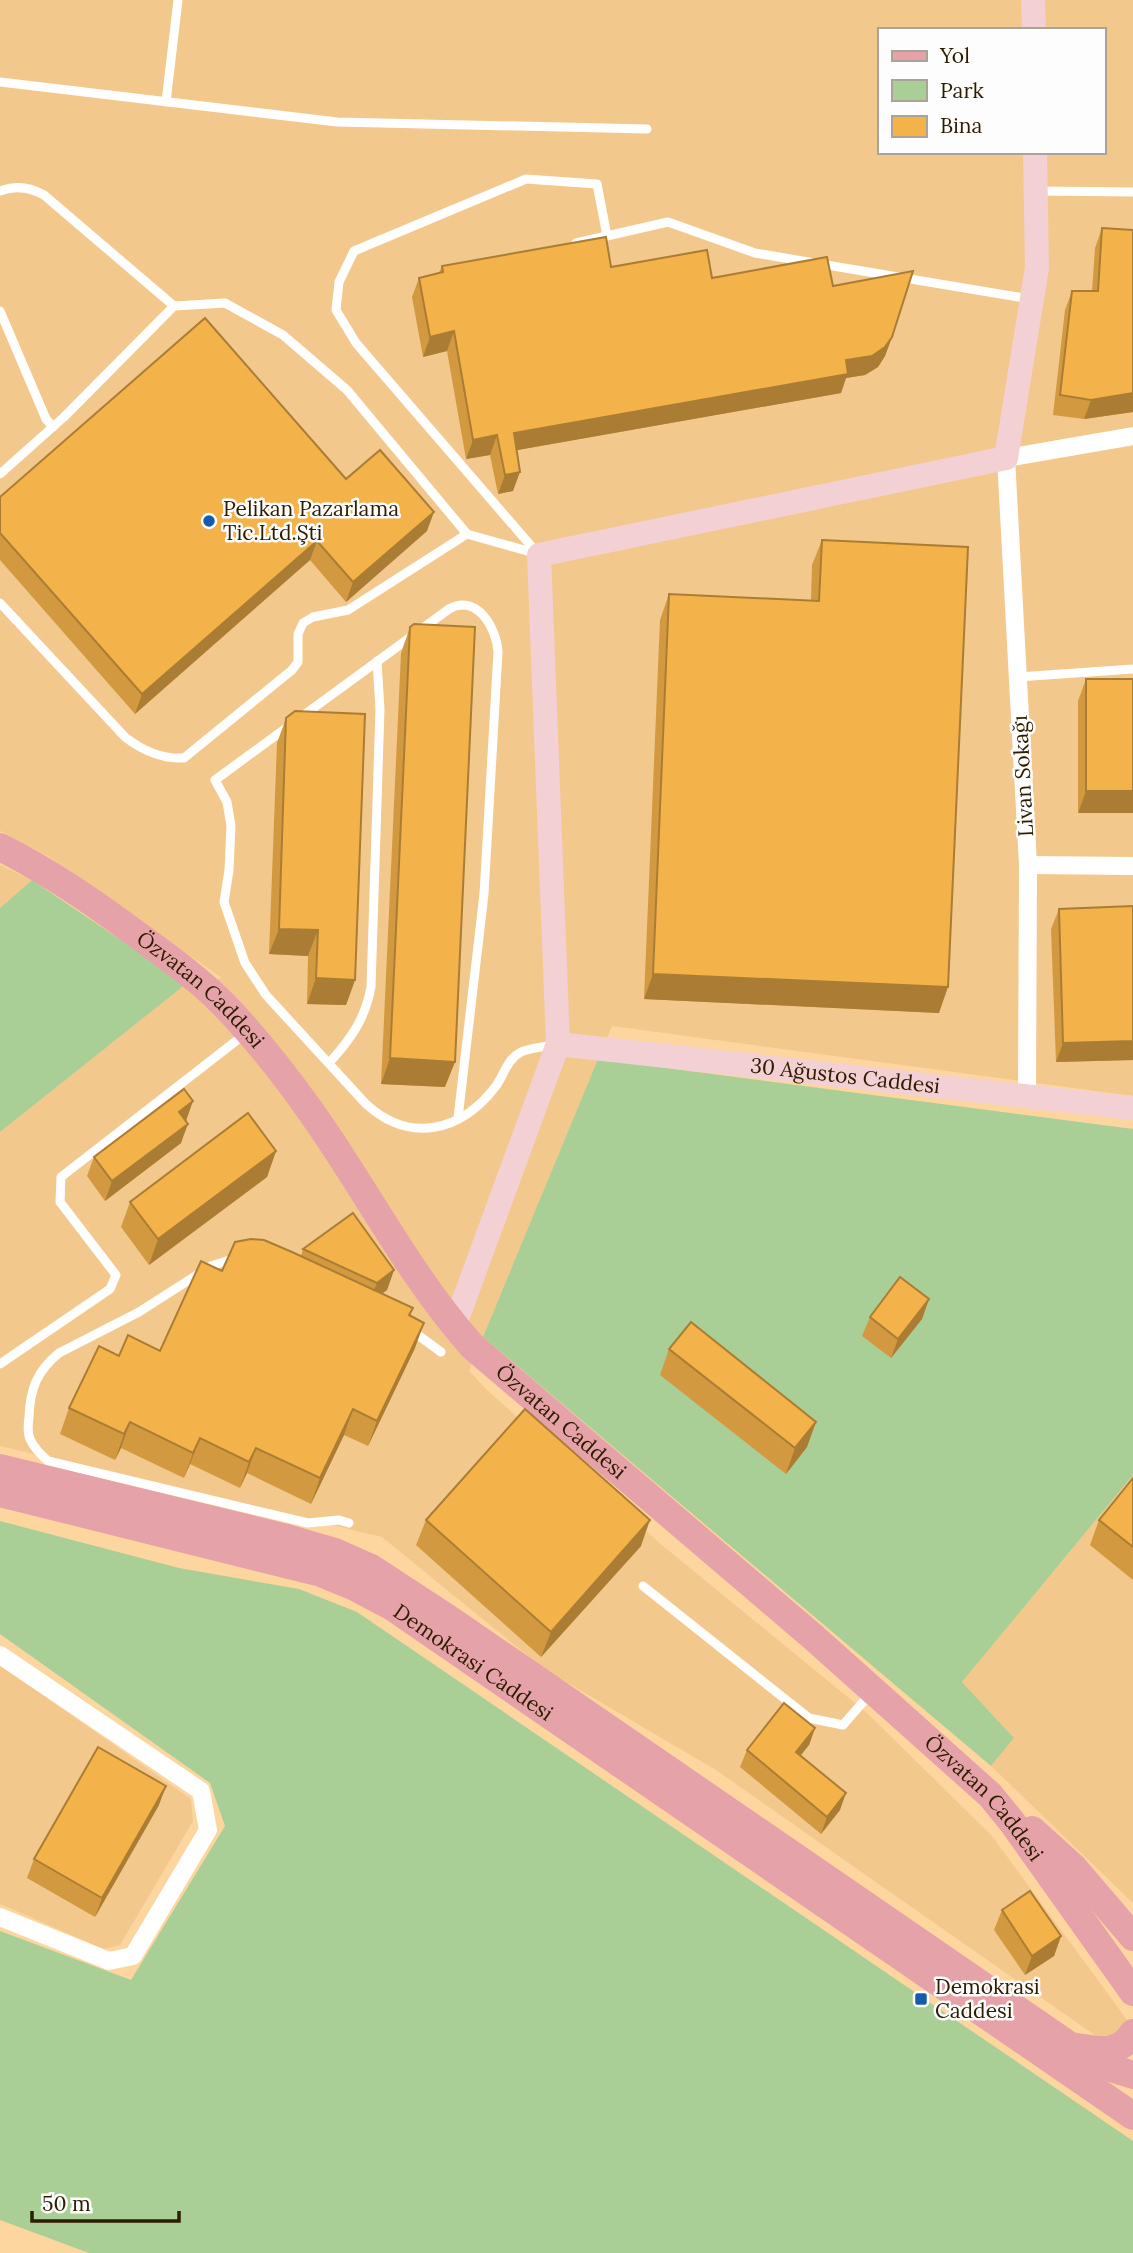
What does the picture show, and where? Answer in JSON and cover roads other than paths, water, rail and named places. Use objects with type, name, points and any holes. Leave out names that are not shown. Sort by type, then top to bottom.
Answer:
[{"type":"main road","name":"Özvatan Caddesi","points":[[0,847],[88,899],[195,978],[249,1031],[311,1111],[454,1327],[495,1368],[812,1636],[990,1795],[1013,1822],[1133,1992]]},
{"type":"main road","name":"Demokrasi Caddesi","points":[[0,1468],[283,1537],[335,1552],[371,1568],[453,1621],[1095,2063],[1133,2075]]},
{"type":"main road","name":"Demokrasi Caddesi","points":[[0,1493],[321,1573],[391,1606],[1133,2116]]},
{"type":"main road","points":[[990,1795],[1074,1868],[1133,1937]]},
{"type":"main road","points":[[1072,2046],[1105,2052],[1116,2049],[1133,2033]]},
{"type":"street","points":[[1033,0],[1034,28]]},
{"type":"street","points":[[1006,458],[1037,268],[1035,154]]},
{"type":"street","points":[[454,1327],[558,1044],[539,555],[1006,458],[1133,436]]},
{"type":"street","name":"Livan Sokağı","points":[[1006,458],[1028,866],[1027,1094]]},
{"type":"street","points":[[1028,866],[1133,866]]},
{"type":"street","name":"30 Ağustos Caddesi","points":[[558,1044],[1027,1094],[1133,1108]]},
{"type":"street","points":[[0,1655],[201,1791],[208,1830],[133,1956],[109,1961],[0,1917]]},
{"type":"lane","points":[[166,102],[178,0]]},
{"type":"lane","points":[[0,82],[337,122],[647,129]]},
{"type":"lane","points":[[539,555],[356,343],[336,310],[339,282],[354,251],[526,179],[597,184],[607,236]]},
{"type":"lane","points":[[0,191],[25,187],[44,195],[174,306]]},
{"type":"lane","points":[[1036,191],[1133,192]]},
{"type":"lane","points":[[568,245],[668,222],[755,253],[1032,300]]},
{"type":"lane","points":[[0,474],[53,427],[174,306],[225,303],[283,335],[347,390],[467,534],[539,555]]},
{"type":"lane","points":[[0,311],[46,419],[53,427]]},
{"type":"lane","points":[[0,603],[125,737],[150,753],[184,758],[292,670],[298,662],[298,634],[303,623],[320,615],[348,610],[467,534]]},
{"type":"lane","points":[[458,1118],[484,894],[498,642],[484,615],[471,607],[460,605],[449,609],[215,780],[230,814],[229,870],[224,901],[245,963],[266,995],[366,1104],[396,1125],[416,1129],[436,1128],[458,1118],[483,1099],[497,1084],[507,1065],[521,1052],[558,1044]]},
{"type":"lane","points":[[329,1063],[356,1030],[368,1003],[371,987],[379,723],[377,661]]},
{"type":"lane","points":[[1018,677],[1133,669]]},
{"type":"lane","points":[[0,1364],[110,1289],[116,1275],[60,1202],[61,1177],[249,1031]]},
{"type":"lane","points":[[247,1257],[234,1257],[211,1266],[139,1312],[48,1361],[32,1389],[28,1435],[48,1461],[308,1523],[339,1520],[349,1522]]},
{"type":"lane","points":[[397,1323],[410,1329],[441,1352]]},
{"type":"lane","points":[[643,1586],[809,1718],[843,1726],[873,1690]]},
{"type":"place","name":"Pelikan Pazarlama Tic.Ltd.Şti","points":[[209,521]]},
{"type":"place","name":"Demokrasi Caddesi","points":[[921,1999]]}]
